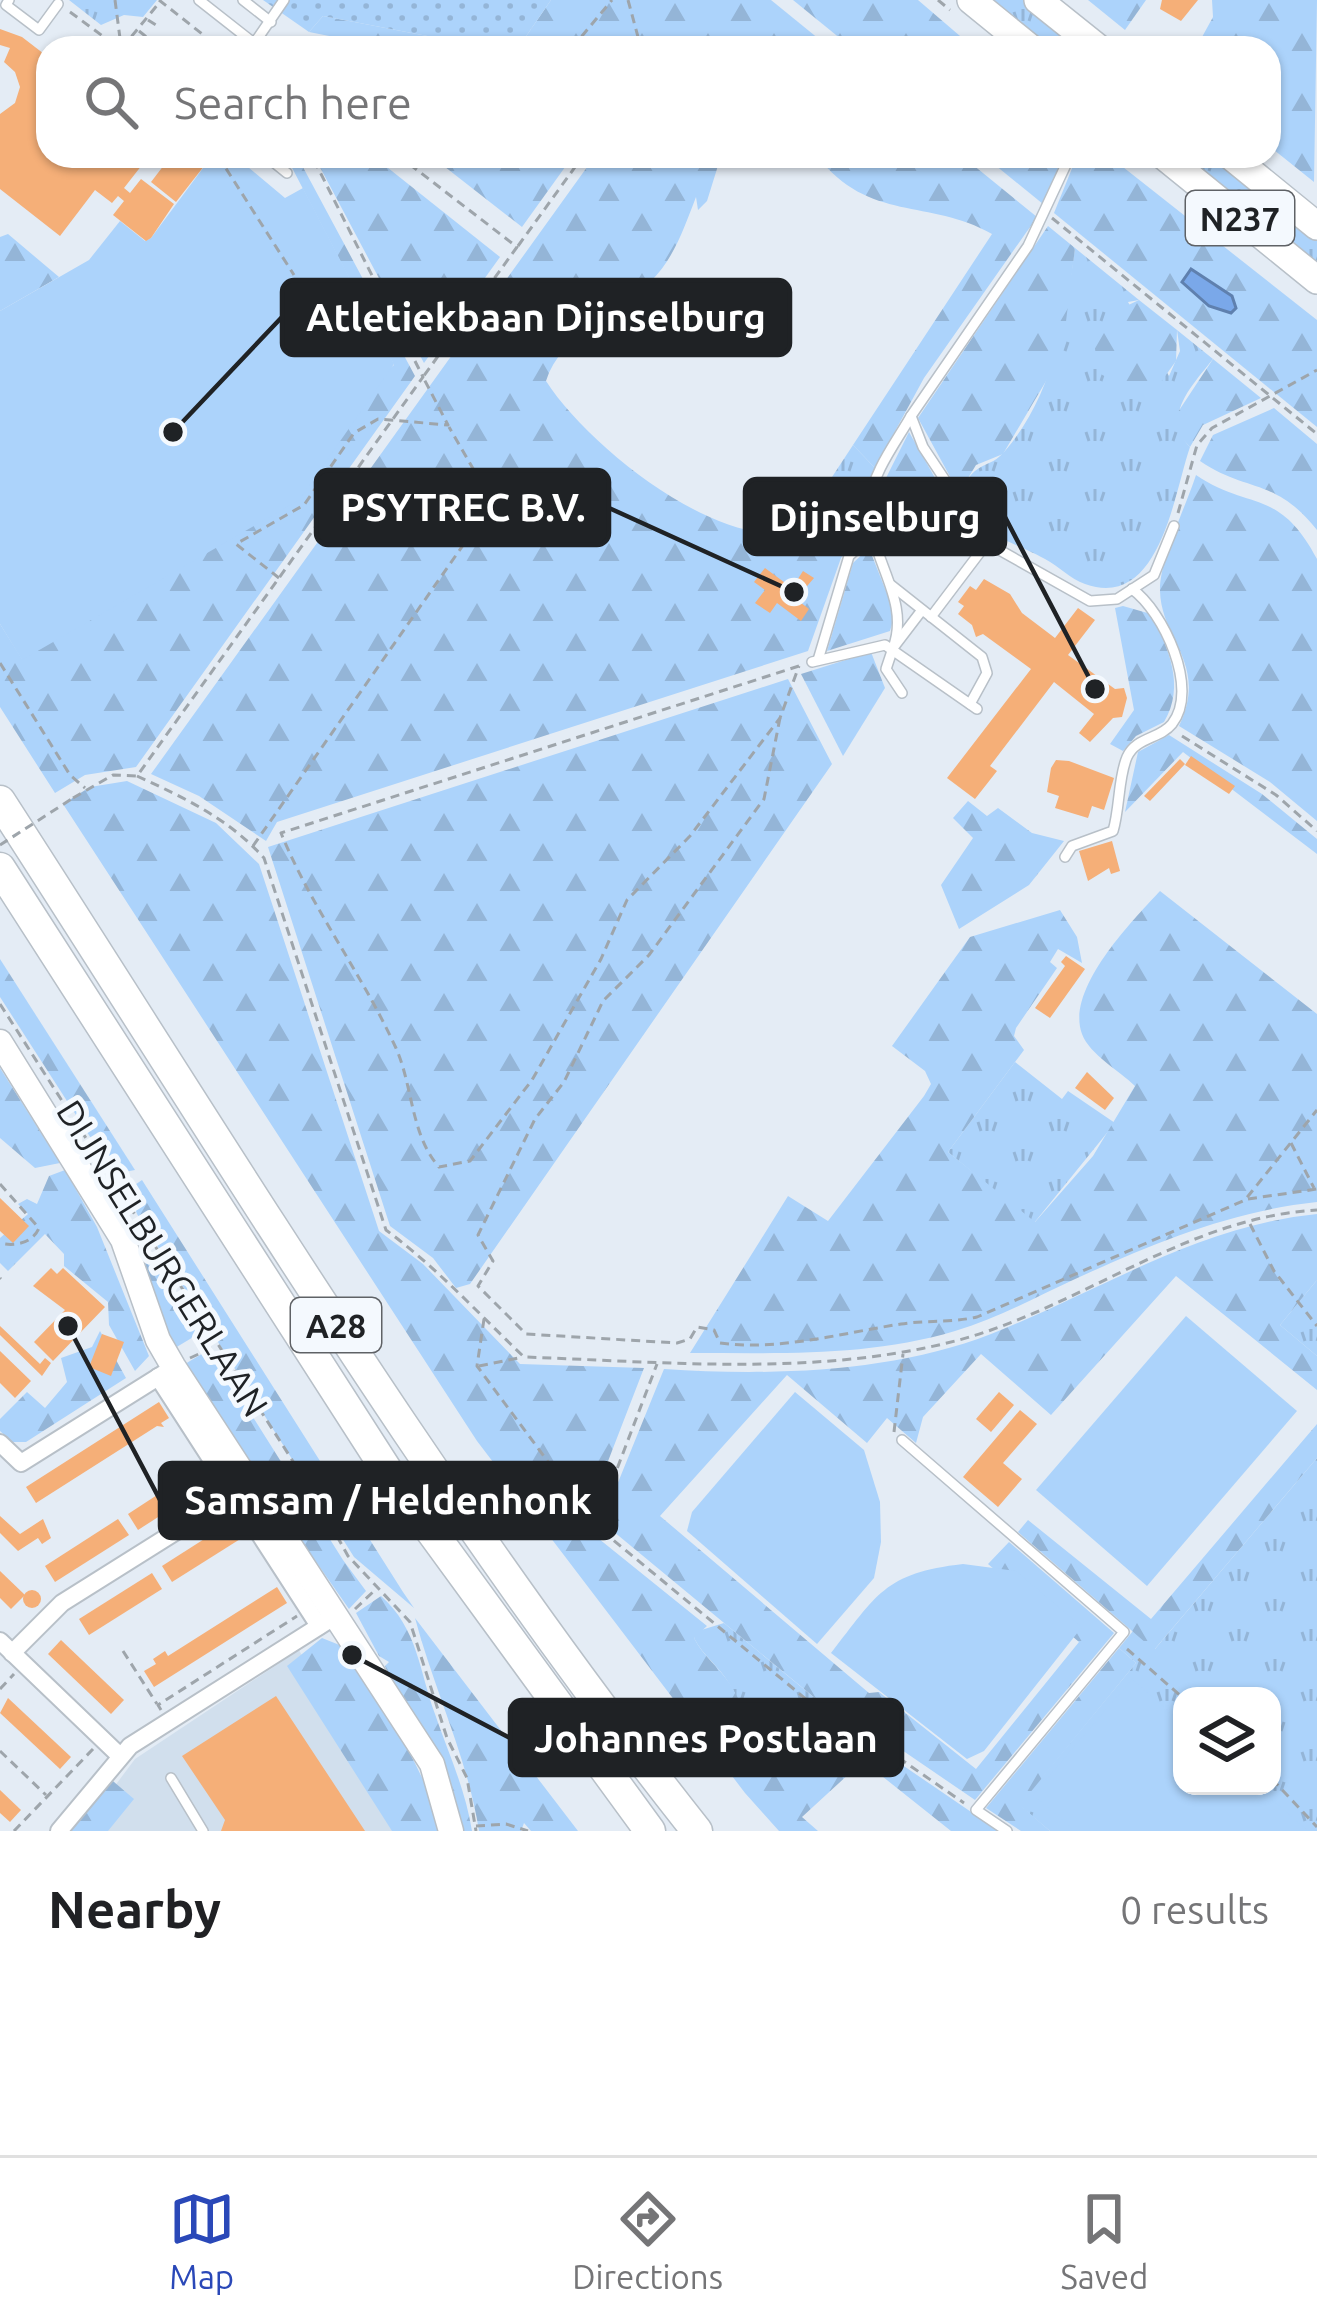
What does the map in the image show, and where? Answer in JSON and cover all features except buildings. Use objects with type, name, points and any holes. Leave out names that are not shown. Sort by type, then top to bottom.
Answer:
[{"type":"highway","name":"A28","points":[[0,801],[400,1425],[531,1612],[698,1831]]},
{"type":"highway","name":"A28","points":[[0,868],[388,1472],[650,1831]]},
{"type":"main road","points":[[971,0],[1015,36]]},
{"type":"main road","points":[[1038,0],[1098,36]]},
{"type":"main road","name":"N237","points":[[1178,168],[1317,280]]},
{"type":"main road","name":"N237","points":[[1246,168],[1317,226]]},
{"type":"main road","name":"DIJNSELBURGERLAAN","points":[[0,1042],[123,1240],[165,1371],[328,1620],[433,1764],[468,1829]]},
{"type":"street","points":[[0,1443],[21,1463],[165,1371]]},
{"type":"street","name":"DIJNSELBURGERLAAN","points":[[165,1371],[234,1495],[308,1609],[328,1620]]},
{"type":"street","points":[[120,1756],[6,1647],[62,1603],[234,1495]]},
{"type":"street","points":[[59,1831],[120,1756],[328,1620]]},
{"type":"lane","points":[[9,0],[5,5],[39,30],[58,1]]},
{"type":"lane","points":[[199,0],[241,36]]},
{"type":"lane","points":[[244,0],[271,22]]},
{"type":"lane","points":[[260,36],[284,0]]},
{"type":"lane","points":[[281,168],[287,173]]},
{"type":"lane","points":[[902,693],[886,669],[900,610],[871,536],[870,497],[911,416],[1046,213],[1065,168]]},
{"type":"lane","points":[[911,416],[923,447],[986,543],[1090,601],[1117,599],[1154,575],[1174,526]]},
{"type":"lane","points":[[815,661],[849,556],[871,536]]},
{"type":"lane","points":[[893,648],[986,543]]},
{"type":"lane","points":[[815,661],[869,645],[893,648],[974,707],[987,674],[982,657],[889,584]]},
{"type":"lane","points":[[1064,857],[1072,846],[1113,831],[1126,759],[1142,740],[1171,726],[1179,708],[1180,680],[1171,642],[1154,605],[1132,589]]},
{"type":"lane","points":[[902,1440],[1124,1632],[976,1810],[1007,1831]]},
{"type":"lane","points":[[171,1778],[203,1831]]},
{"type":"path","points":[[115,0],[120,36]]},
{"type":"path","points":[[132,36],[160,0],[205,36]]},
{"type":"path","points":[[582,36],[612,0]]},
{"type":"path","points":[[628,0],[638,36]]},
{"type":"path","points":[[58,1],[105,36]]},
{"type":"path","points":[[146,19],[159,27]]},
{"type":"path","points":[[137,30],[145,36]]},
{"type":"path","points":[[226,168],[294,275]]},
{"type":"path","points":[[254,846],[482,518],[482,484],[318,168]]},
{"type":"path","points":[[414,168],[517,248]]},
{"type":"path","points":[[137,776],[574,168]]},
{"type":"path","points":[[1046,213],[1317,434]]},
{"type":"path","points":[[1174,526],[1196,446],[1212,428],[1274,399],[1317,370]]},
{"type":"path","points":[[281,580],[236,544],[304,505],[354,433],[377,419],[448,425]]},
{"type":"path","points":[[780,718],[690,836],[627,900],[601,959],[532,1079],[484,1148],[470,1161],[439,1166],[425,1149],[395,1047],[304,890],[281,833],[815,661]]},
{"type":"path","points":[[0,663],[70,775],[86,790]]},
{"type":"path","points":[[799,666],[780,718],[764,799],[650,955],[604,1001],[564,1082],[526,1136],[478,1235],[493,1262],[478,1286],[526,1334],[677,1343],[690,1339],[698,1327],[714,1330],[720,1342],[737,1345],[831,1338],[976,1317],[1245,1200],[1316,1189],[1291,1143]]},
{"type":"path","points":[[1171,726],[1205,754],[1276,795],[1317,831]]},
{"type":"path","points":[[0,844],[113,776],[137,776],[192,801],[254,846],[265,858],[386,1230],[427,1261],[524,1357]]},
{"type":"path","name":"DIJNSELBURGERLAAN","points":[[0,1004],[312,1491],[348,1556],[375,1590],[410,1622],[447,1738],[466,1778],[468,1829]]},
{"type":"path","points":[[1245,1200],[1317,1110]]},
{"type":"path","points":[[0,1184],[39,1228],[30,1240],[13,1246],[0,1243]]},
{"type":"path","points":[[477,1366],[524,1357],[788,1363],[904,1352],[963,1339],[1184,1244],[1317,1210]]},
{"type":"path","points":[[1250,1224],[1274,1271],[1317,1326]]},
{"type":"path","points":[[484,1319],[477,1366],[596,1525],[858,1742],[896,1756],[976,1810]]},
{"type":"path","points":[[165,1371],[216,1346]]},
{"type":"path","points":[[902,1440],[892,1430],[904,1352]]},
{"type":"path","points":[[596,1525],[658,1362]]},
{"type":"path","points":[[328,1620],[350,1612],[375,1590]]},
{"type":"path","points":[[158,1705],[308,1609]]},
{"type":"path","points":[[1117,1641],[1173,1688]]},
{"type":"path","points":[[123,1651],[169,1721]]},
{"type":"path","points":[[14,1831],[103,1739]]},
{"type":"path","points":[[0,1751],[47,1796]]},
{"type":"path","points":[[1281,1789],[1317,1827]]},
{"type":"path","points":[[468,1829],[506,1824],[528,1831]]},
{"type":"shaded area","points":[[1191,269],[1232,296],[1236,308],[1231,313],[1209,306],[1182,282]]},
{"type":"shaded area","points":[[299,1650],[394,1831],[81,1831],[135,1759]]},
{"type":"green space","points":[[69,0],[157,0],[143,17],[124,15],[101,25]]},
{"type":"green space","points":[[263,0],[551,0],[526,36],[427,36],[323,16],[309,32]]},
{"type":"green space","points":[[551,0],[771,0],[815,36],[526,36]]},
{"type":"green space","points":[[793,0],[918,0],[960,36],[837,36]]},
{"type":"green space","points":[[984,0],[1023,0],[1067,36],[1029,36]]},
{"type":"green space","points":[[1088,0],[1146,0],[1125,30]]},
{"type":"green space","points":[[1212,0],[1317,0],[1314,182],[1281,156],[1281,36],[1203,36],[1213,17]]},
{"type":"green space","points":[[323,16],[427,36],[329,36],[309,32]]},
{"type":"green space","points":[[203,168],[249,168],[285,198],[303,188],[394,364],[299,500],[22,660],[0,624],[0,311],[89,260],[120,221],[145,241]]},
{"type":"green space","points":[[292,168],[303,168],[415,376],[136,767],[85,775],[55,793],[0,707],[0,624],[22,659],[394,365]]},
{"type":"green space","points":[[320,168],[388,168],[500,257],[424,363]]},
{"type":"green space","points":[[446,168],[564,168],[522,227]]},
{"type":"green space","points":[[586,168],[717,168],[707,201],[698,210],[696,197],[678,243],[658,273],[577,337],[553,364],[546,381],[591,434],[656,487],[692,509],[764,533],[796,532],[811,509],[864,531],[841,558],[808,651],[277,822],[266,841],[199,796],[151,774]]},
{"type":"green space","points":[[828,168],[977,168],[1037,217],[924,378],[875,468],[853,445],[992,234],[969,223],[879,201]]},
{"type":"green space","points":[[999,168],[1058,168],[1043,204]]},
{"type":"green space","points":[[1072,168],[1124,168],[1317,320],[1317,427],[1054,213]]},
{"type":"green space","points":[[1193,168],[1227,168],[1269,196],[1317,237],[1317,269]]},
{"type":"green space","points":[[1048,226],[1075,248],[1062,354],[1003,454],[976,465],[959,493],[918,418]]},
{"type":"green space","points":[[8,234],[59,277],[0,311],[0,237]]},
{"type":"green space","points":[[1075,248],[1139,300],[1128,302],[1169,376],[1180,351],[1177,330],[1213,359],[1179,413],[1178,424],[1190,447],[1160,543],[1131,580],[1110,588],[1080,582],[996,535],[959,493],[977,469],[1005,451],[1035,405],[1055,355]]},
{"type":"green space","points":[[1139,300],[1177,330],[1176,361],[1158,386],[1129,390],[1099,373],[1094,343],[1105,316]]},
{"type":"green space","points":[[1213,359],[1261,398],[1203,425],[1190,447],[1179,435],[1176,415]]},
{"type":"green space","points":[[1274,408],[1317,444],[1317,530],[1288,501],[1200,461],[1213,435]]},
{"type":"green space","points":[[909,432],[943,492],[886,478]]},
{"type":"green space","points":[[853,445],[875,468],[864,531],[811,509]]},
{"type":"green space","points":[[1196,475],[1276,510],[1303,536],[1317,559],[1317,821],[1270,782],[1179,726],[1189,685],[1160,591],[1168,549]]},
{"type":"green space","points":[[869,548],[895,614],[890,631],[827,651],[853,563]]},
{"type":"green space","points":[[1115,608],[1151,614],[1172,667],[1174,695],[1164,722],[1136,736],[1123,751],[1110,744],[1134,710]]},
{"type":"green space","points":[[871,652],[885,688],[843,756],[801,674]]},
{"type":"green space","points":[[788,679],[832,764],[470,1284],[456,1288],[433,1258],[390,1226],[268,847]]},
{"type":"green space","points":[[1169,735],[1262,794],[1317,839],[1317,854],[1183,752],[1125,812],[1138,752]]},
{"type":"green space","points":[[127,781],[216,823],[259,864],[379,1231],[423,1264],[520,1364],[644,1368],[583,1526],[707,1626],[694,1638],[730,1684],[765,1748],[809,1773],[847,1740],[895,1760],[999,1831],[951,1831],[863,1761],[802,1817],[818,1831],[779,1831],[745,1793],[477,1441],[63,804],[90,787]]},
{"type":"green space","points":[[968,801],[987,816],[998,808],[1032,833],[1064,841],[1029,885],[959,929],[941,885],[973,838],[953,818]]},
{"type":"green space","points":[[1160,891],[1317,1014],[1317,1202],[1192,1231],[985,1320],[922,1339],[823,1352],[690,1353],[788,1196],[828,1221],[924,1096],[931,1084],[925,1071],[892,1046],[970,937],[1060,910],[1077,937],[1082,963],[1058,949],[1050,962],[1057,968],[1016,1028],[1014,1036],[1024,1050],[948,1152],[1035,1222],[1093,1156],[1135,1086],[1092,1049],[1082,1034],[1079,1016],[1083,997],[1104,957]]},
{"type":"green space","points":[[0,959],[135,1170],[114,1174],[0,997]]},
{"type":"green space","points":[[1015,1062],[1062,1099],[1068,1091],[1115,1123],[1034,1223],[948,1152]]},
{"type":"green space","points":[[0,1068],[60,1163],[35,1168],[0,1138]]},
{"type":"green space","points":[[65,1170],[97,1227],[149,1356],[135,1371],[109,1325],[108,1302],[64,1266],[64,1254],[45,1234],[8,1271],[0,1263],[0,1238],[28,1214],[18,1204],[27,1199],[37,1204],[49,1176]]},
{"type":"green space","points":[[142,1180],[414,1608],[354,1557],[137,1214],[129,1189]]},
{"type":"green space","points":[[99,1191],[130,1225],[200,1333],[170,1351]]},
{"type":"green space","points":[[1317,1214],[1317,1280],[1280,1325],[1317,1356],[1317,1390],[1176,1276],[1051,1415],[981,1354],[923,1417],[916,1443],[887,1418],[867,1443],[787,1375],[660,1516],[869,1693],[879,1692],[976,1769],[1079,1642],[988,1564],[1009,1542],[1114,1633],[975,1800],[896,1746],[862,1737],[602,1522],[664,1369],[829,1369],[912,1357],[991,1334],[1190,1246],[1273,1221]]},
{"type":"green space","points":[[1317,1280],[1317,1356],[1280,1325]]},
{"type":"green space","points":[[1186,1316],[1297,1411],[1147,1586],[1036,1490]]},
{"type":"green space","points":[[100,1331],[126,1378],[26,1442],[12,1442],[0,1431],[0,1419],[27,1392],[45,1408],[67,1382],[61,1358],[92,1347]]},
{"type":"green space","points":[[210,1349],[366,1591],[349,1609],[180,1367]]},
{"type":"green space","points":[[795,1392],[864,1450],[880,1502],[881,1542],[874,1578],[817,1644],[687,1531],[692,1512]]},
{"type":"green space","points":[[1317,1424],[1317,1458],[1154,1650],[1018,1532],[1028,1520],[1151,1619]]},
{"type":"green space","points":[[1317,1458],[1317,1831],[1050,1831],[1019,1805],[1136,1663],[1119,1648],[1133,1631],[1155,1649]]},
{"type":"green space","points":[[963,1564],[1016,1571],[1082,1627],[984,1751],[967,1759],[831,1653],[885,1590],[916,1574]]},
{"type":"green space","points":[[381,1596],[403,1622],[416,1651],[472,1831],[461,1831],[392,1684],[385,1666],[389,1662],[379,1656],[356,1613]]},
{"type":"green space","points":[[415,1618],[578,1831],[531,1831],[524,1823],[521,1831],[479,1831],[467,1777]]},
{"type":"green space","points":[[724,1623],[851,1728],[847,1740],[813,1772],[781,1763],[769,1753],[726,1679],[694,1638],[698,1631]]},
{"type":"green space","points":[[322,1638],[342,1646],[386,1712],[424,1781],[441,1831],[392,1831],[287,1666]]},
{"type":"green space","points":[[1119,1648],[1136,1663],[1020,1805],[1050,1831],[1021,1831],[986,1808]]},
{"type":"green space","points":[[1132,1679],[1173,1715],[1173,1795],[1266,1795],[1308,1831],[1075,1831],[1033,1795]]},
{"type":"green space","points":[[107,1776],[134,1799],[108,1831],[66,1831]]},
{"type":"place","name":"Atletiekbaan Dijnselburg","points":[[173,432]]},
{"type":"place","name":"PSYTREC B.V.","points":[[794,592]]},
{"type":"place","name":"Dijnselburg","points":[[1095,689]]},
{"type":"place","name":"Samsam / Heldenhonk","points":[[68,1326]]},
{"type":"place","name":"Johannes Postlaan","points":[[352,1655]]}]
